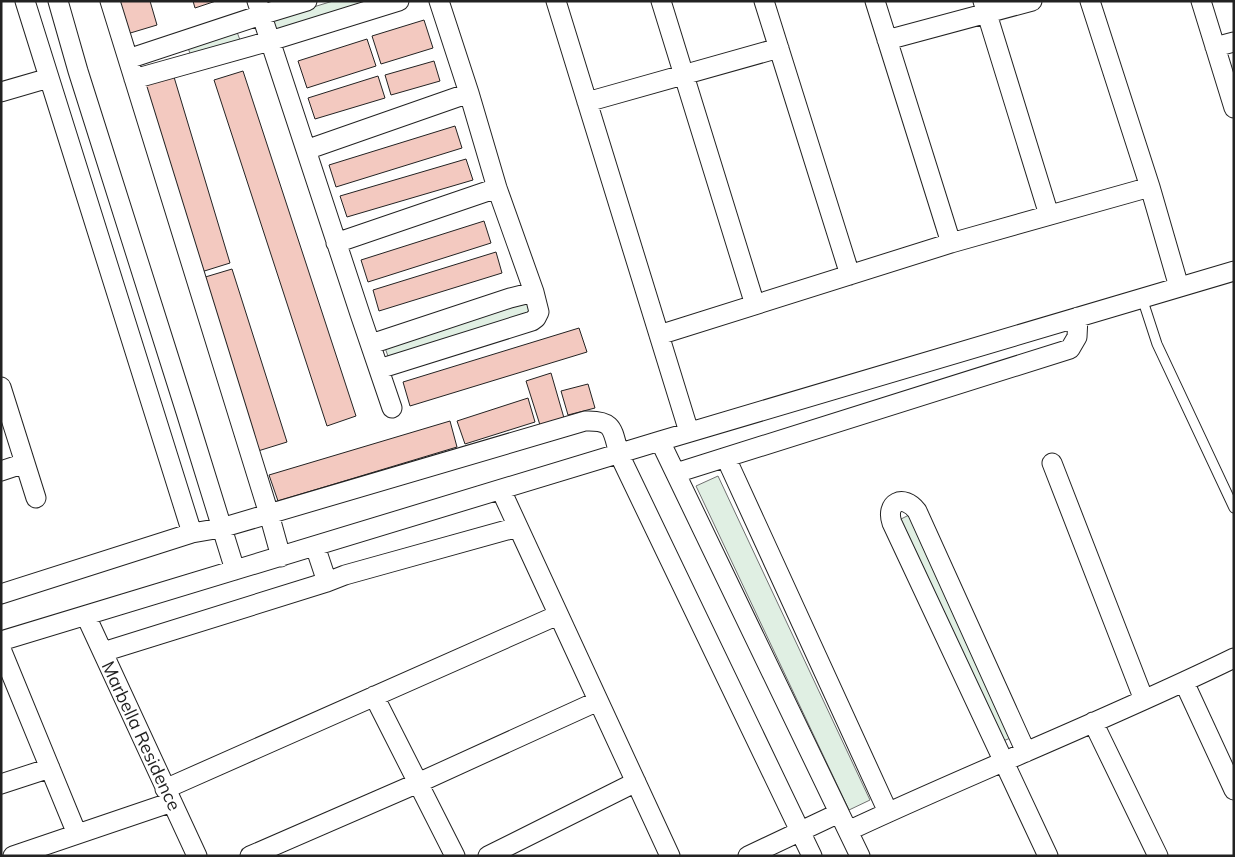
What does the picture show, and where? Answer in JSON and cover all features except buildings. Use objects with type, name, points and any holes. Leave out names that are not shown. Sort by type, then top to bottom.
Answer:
[{"type":"street","points":[[25,1],[192,533]]},
{"type":"street","points":[[58,1],[81,80],[235,570]]},
{"type":"street","points":[[110,1],[270,514],[281,557]]},
{"type":"street","points":[[128,59],[259,8],[307,1]]},
{"type":"street","points":[[134,79],[270,41],[399,1]]},
{"type":"street","points":[[379,369],[532,321],[539,312],[534,292],[497,188],[439,1]]},
{"type":"street","points":[[556,1],[689,432]]},
{"type":"street","points":[[662,1],[755,305]]},
{"type":"street","points":[[764,1],[850,275]]},
{"type":"street","points":[[875,1],[950,243]]},
{"type":"street","points":[[887,40],[985,8],[1032,1]]},
{"type":"street","points":[[1090,1],[1150,187],[1179,287]]},
{"type":"street","points":[[1201,1],[1234,108]]},
{"type":"street","points":[[259,8],[392,408]]},
{"type":"street","points":[[985,8],[1049,215]]},
{"type":"street","points":[[1215,47],[1234,42]]},
{"type":"street","points":[[587,102],[779,48]]},
{"type":"street","points":[[1,92],[49,78]]},
{"type":"street","points":[[306,150],[469,93]]},
{"type":"street","points":[[659,335],[950,243],[1150,187]]},
{"type":"street","points":[[336,243],[497,188]]},
{"type":"street","points":[[1,641],[689,432],[1234,271]]},
{"type":"street","points":[[371,344],[510,298],[534,292]]},
{"type":"street","points":[[676,473],[1070,349],[1077,337],[1078,317]]},
{"type":"street","points":[[1,387],[36,498]]},
{"type":"street","points":[[1,594],[192,533],[221,528],[585,421],[600,420],[608,424],[612,429],[619,454],[812,856]]},
{"type":"street","points":[[660,441],[860,856]]},
{"type":"street","points":[[726,458],[888,812]]},
{"type":"street","points":[[1052,462],[1144,700]]},
{"type":"street","points":[[1,471],[25,463]]},
{"type":"street","points":[[501,490],[670,856]]},
{"type":"street","points":[[1026,752],[916,510],[912,504],[906,501],[894,504],[889,516],[1003,762],[1043,854]]},
{"type":"street","points":[[103,652],[345,575],[518,527]]},
{"type":"street","points":[[315,546],[326,582]]},
{"type":"street","points":[[13,856],[77,834],[168,795],[374,696],[558,615]]},
{"type":"street","name":"Marbella Residence","points":[[86,616],[197,856]]},
{"type":"street","points":[[1,649],[7,680],[50,768],[77,834]]},
{"type":"street","points":[[848,831],[1144,700],[1234,658]]},
{"type":"street","points":[[1184,682],[1234,790]]},
{"type":"street","points":[[374,696],[455,856]]},
{"type":"street","points":[[250,856],[418,783],[598,701]]},
{"type":"street","points":[[1093,722],[1158,856]]},
{"type":"street","points":[[1,784],[50,768]]},
{"type":"street","points":[[488,856],[636,782]]},
{"type":"street","points":[[748,856],[839,813]]},
{"type":"lane","points":[[1142,298],[1157,344],[1234,508]]},
{"type":"green space","points":[[333,1],[384,1],[276,35],[271,20]]},
{"type":"green space","points":[[237,32],[240,40],[191,56],[188,48]]},
{"type":"green space","points":[[528,300],[533,314],[389,359],[384,345]]},
{"type":"green space","points":[[718,476],[870,800],[849,810],[696,486]]},
{"type":"green space","points":[[909,515],[1011,738],[1000,742],[899,520]]}]
